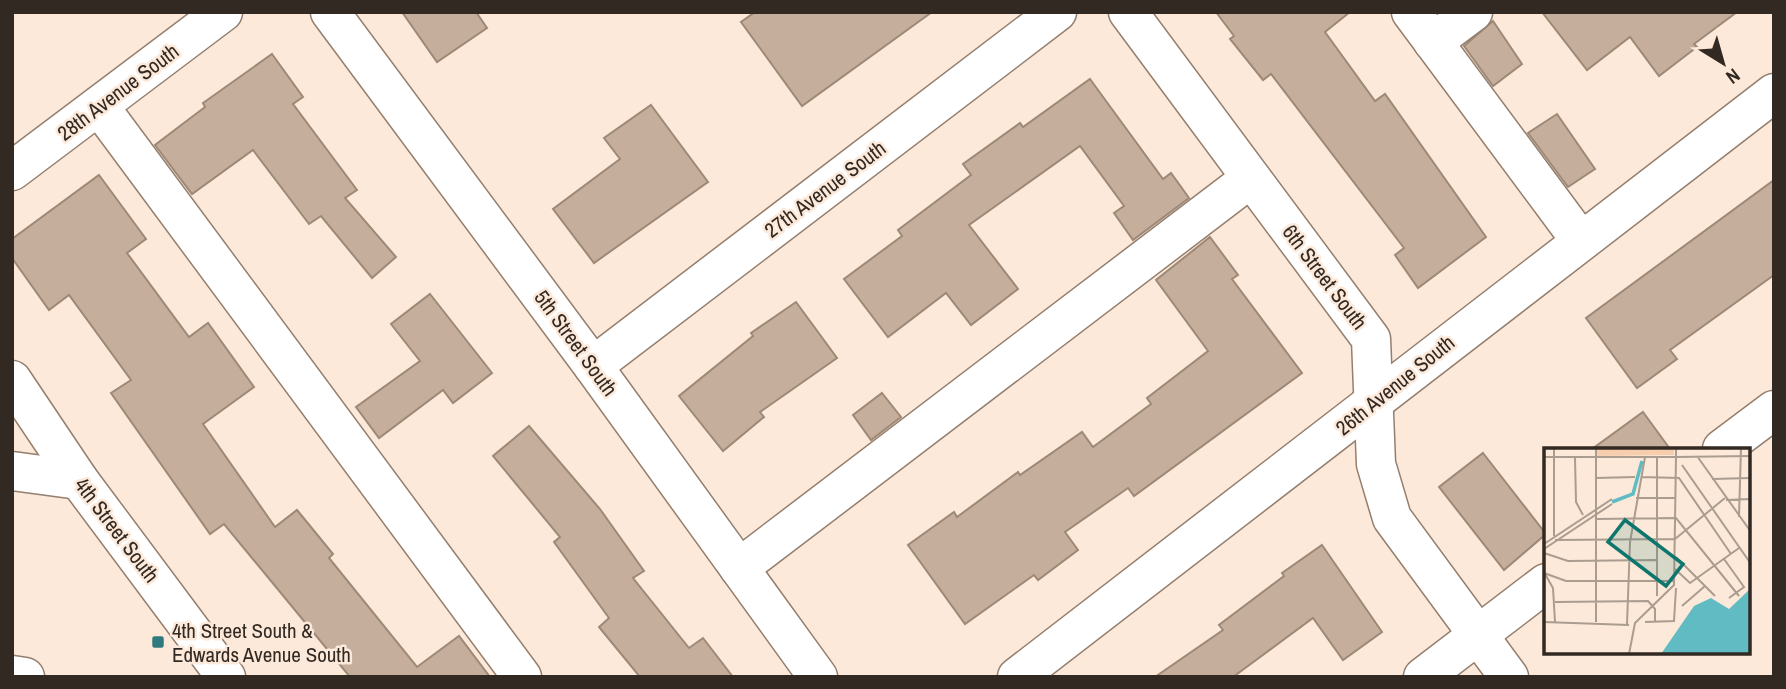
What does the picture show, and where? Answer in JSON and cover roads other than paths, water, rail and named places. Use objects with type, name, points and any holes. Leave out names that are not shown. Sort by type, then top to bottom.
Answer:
[{"type":"street","name":"28th Avenue South","points":[[12,171],[223,12]]},
{"type":"street","name":"5th Street South","points":[[330,12],[593,366],[818,677]]},
{"type":"street","name":"27th Avenue South","points":[[593,366],[1057,12]]},
{"type":"street","name":"6th Street South","points":[[1128,12],[1371,339],[1376,464],[1392,518],[1509,677]]},
{"type":"street","points":[[1411,12],[1581,241]]},
{"type":"street","points":[[1433,42],[1473,12]]},
{"type":"street","name":"26th Avenue South","points":[[1017,677],[1774,93]]},
{"type":"street","points":[[99,106],[522,677]]},
{"type":"street","points":[[739,568],[1251,178]]},
{"type":"street","name":"4th Street South","points":[[12,380],[79,480],[226,677]]},
{"type":"street","points":[[1723,448],[1774,410]]},
{"type":"street","points":[[12,471],[79,480]]},
{"type":"street","points":[[1423,677],[1544,585]]},
{"type":"street","points":[[12,675],[24,677]]},
{"type":"place","name":"4th Street South & Edwards Avenue South","points":[[158,642]]}]
